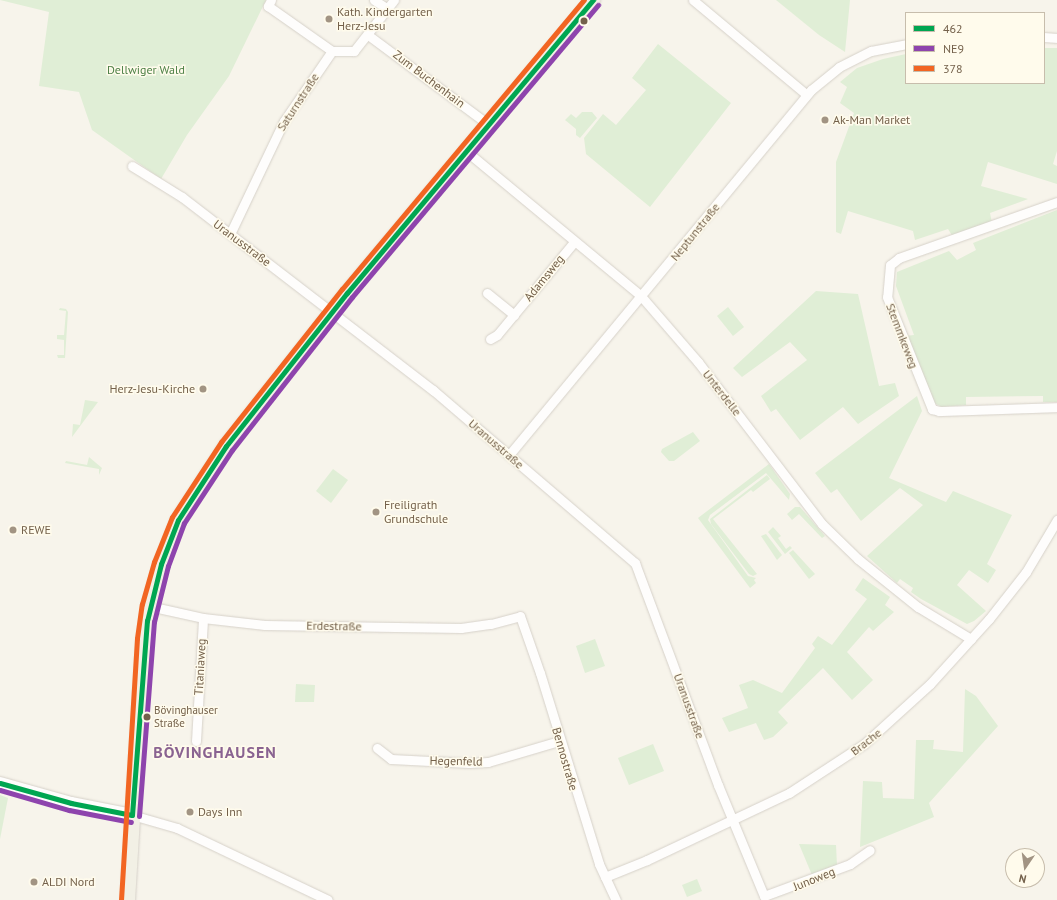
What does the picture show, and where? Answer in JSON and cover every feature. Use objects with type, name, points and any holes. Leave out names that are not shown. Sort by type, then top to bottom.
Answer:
[{"type":"main road","points":[[128,900],[141,676],[149,606],[169,542],[198,486],[226,446],[333,312],[488,124],[593,0]]},
{"type":"main road","points":[[0,783],[71,803],[132,815]]},
{"type":"street","points":[[272,0],[268,6],[332,51],[354,51],[394,0]]},
{"type":"street","points":[[374,0],[388,9]]},
{"type":"street","points":[[692,0],[807,95]]},
{"type":"street","name":"Zum Buchenhain","points":[[368,34],[488,124]]},
{"type":"street","points":[[1045,37],[1057,38]]},
{"type":"street","name":"Neptunstraße","points":[[509,455],[807,95],[840,67],[871,51],[905,44]]},
{"type":"street","name":"Saturnstraße","points":[[230,234],[284,121],[332,51]]},
{"type":"street","name":"Unterdelle","points":[[466,151],[641,296],[698,362],[822,524],[878,578],[918,607],[971,639]]},
{"type":"street","name":"Uranusstraße","points":[[132,166],[182,197],[433,390],[634,562],[732,821]]},
{"type":"street","name":"Stemmkeweg","points":[[1057,202],[898,258],[890,266],[887,297],[932,409],[938,411],[1057,407]]},
{"type":"street","name":"Adamsweg","points":[[490,339],[498,335],[574,242]]},
{"type":"street","points":[[487,293],[514,315]]},
{"type":"street","name":"Brache","points":[[605,877],[732,821],[810,781],[864,744],[930,684],[971,639],[1010,593],[1057,520]]},
{"type":"street","name":"Erdestraße","points":[[149,606],[203,618],[265,625],[429,628],[491,624],[520,616]]},
{"type":"street","name":"Bennostraße","points":[[520,616],[540,673],[559,741],[605,877],[616,900]]},
{"type":"street","name":"Titaniaweg","points":[[196,741],[203,618]]},
{"type":"street","name":"Hegenfeld","points":[[377,748],[391,759],[469,763],[488,762],[559,741]]},
{"type":"street","points":[[132,815],[177,828],[328,900]]},
{"type":"street","name":"Junoweg","points":[[732,821],[764,896],[850,864],[870,850]]},
{"type":"green space","name":"Dellwiger Wald","points":[[0,0],[266,0],[229,76],[187,135],[161,179],[92,130],[79,92],[39,86],[49,12]]},
{"type":"green space","points":[[776,0],[850,0],[845,52],[819,35]]},
{"type":"green space","points":[[658,44],[731,103],[650,207],[586,154],[584,138],[603,114],[616,125],[646,90],[632,78]]},
{"type":"green space","points":[[1045,48],[1057,48],[1057,151],[1053,164],[1057,166],[1057,184],[988,162],[981,186],[1028,199],[990,213],[992,223],[953,237],[948,229],[915,240],[913,231],[848,211],[841,234],[836,232],[836,162],[854,113],[840,103],[847,87],[840,82],[857,68],[883,59],[905,54],[905,84],[1045,84]]},
{"type":"green space","points":[[582,112],[592,112],[597,118],[580,138],[576,135],[576,129],[565,120],[571,114],[576,118]]},
{"type":"green space","points":[[1057,210],[1057,402],[1043,402],[1043,396],[966,397],[966,405],[942,407],[932,402],[905,336],[914,335],[896,286],[897,272],[949,251],[957,260],[976,250],[973,243]]},
{"type":"green space","points":[[816,291],[858,294],[879,386],[895,383],[899,396],[858,424],[843,407],[800,440],[776,409],[771,412],[761,396],[807,360],[790,342],[742,377],[733,368]]},
{"type":"green space","points":[[728,307],[744,327],[733,336],[717,316]]},
{"type":"green space","points":[[60,308],[66,309],[68,312],[65,358],[58,358],[57,355],[64,355],[64,340],[57,339],[57,335],[64,335],[66,311],[59,310]]},
{"type":"green space","points":[[917,396],[922,411],[889,478],[946,502],[953,491],[1012,515],[987,564],[996,570],[988,583],[969,570],[957,585],[986,611],[974,621],[967,624],[921,599],[911,592],[913,588],[900,579],[897,583],[867,556],[923,505],[900,488],[861,521],[837,489],[831,493],[815,473]]},
{"type":"green space","points":[[85,400],[98,402],[72,437],[73,424],[80,425]]},
{"type":"green space","points":[[693,432],[700,441],[674,461],[669,461],[661,452],[662,449]]},
{"type":"green space","points":[[89,457],[102,468],[99,475],[99,469],[65,463],[66,461],[87,465]]},
{"type":"green space","points":[[769,464],[790,494],[789,500],[766,473],[710,515],[708,520],[748,576],[756,578],[754,580],[756,583],[750,588],[698,518]]},
{"type":"green space","points":[[333,469],[348,480],[331,503],[316,491]]},
{"type":"green space","points":[[767,475],[770,479],[753,492],[751,490],[713,519],[757,574],[753,576],[749,574],[711,524],[710,519]]},
{"type":"green space","points":[[795,507],[800,507],[825,536],[822,538],[799,514],[792,520],[787,514]]},
{"type":"green space","points":[[773,527],[781,536],[778,538],[786,549],[790,546],[792,548],[785,554],[768,532]]},
{"type":"green space","points":[[766,534],[782,555],[777,560],[761,536]]},
{"type":"green space","points":[[793,550],[815,574],[809,579],[789,553]]},
{"type":"green space","points":[[863,578],[890,597],[885,605],[894,612],[873,631],[869,627],[847,652],[873,680],[852,700],[823,668],[778,712],[788,723],[773,737],[764,740],[756,723],[729,732],[722,718],[748,708],[739,685],[753,680],[782,693],[815,648],[812,644],[818,636],[832,645],[867,599],[855,590]]},
{"type":"green space","points":[[595,639],[605,666],[585,673],[576,646]]},
{"type":"green space","points":[[296,684],[315,685],[314,702],[295,702]]},
{"type":"green space","points":[[965,689],[976,696],[998,726],[929,803],[934,817],[860,847],[863,781],[882,782],[883,798],[914,799],[916,740],[934,740],[933,749],[963,752]]},
{"type":"green space","points":[[653,744],[664,771],[629,785],[618,758]]},
{"type":"green space","points":[[0,795],[8,798],[0,839]]},
{"type":"green space","points":[[799,844],[836,845],[837,866],[812,875]]},
{"type":"green space","points":[[697,879],[702,891],[687,897],[682,885]]},
{"type":"transit line","name":"378","points":[[121,900],[137,638],[142,604],[154,562],[172,517],[221,442],[342,289],[584,0]]},
{"type":"transit line","name":"462","points":[[132,815],[147,621],[161,564],[178,520],[226,446],[347,293],[593,0]]},
{"type":"transit line","name":"NE9","points":[[139,816],[154,622],[168,566],[184,523],[232,450],[352,297],[598,5]]},
{"type":"transit line","name":"462","points":[[0,783],[71,803],[132,815]]},
{"type":"transit line","name":"NE9","points":[[0,790],[69,810],[131,822]]},
{"type":"place","name":"Kath. Kindergarten Herz-Jesu","points":[[329,19]]},
{"type":"place","name":"Ak-Man Market","points":[[825,120]]},
{"type":"place","name":"Herz-Jesu-Kirche","points":[[203,389]]},
{"type":"place","name":"Freiligrath Grundschule","points":[[376,512]]},
{"type":"place","name":"REWE","points":[[13,530]]},
{"type":"place","name":"Bövinghauser Straße","points":[[147,717]]},
{"type":"place","name":"Days Inn","points":[[190,812]]},
{"type":"place","name":"ALDI Nord","points":[[34,882]]},
{"type":"district","name":"BÖVINGHAUSEN","points":[[215,752]]}]
